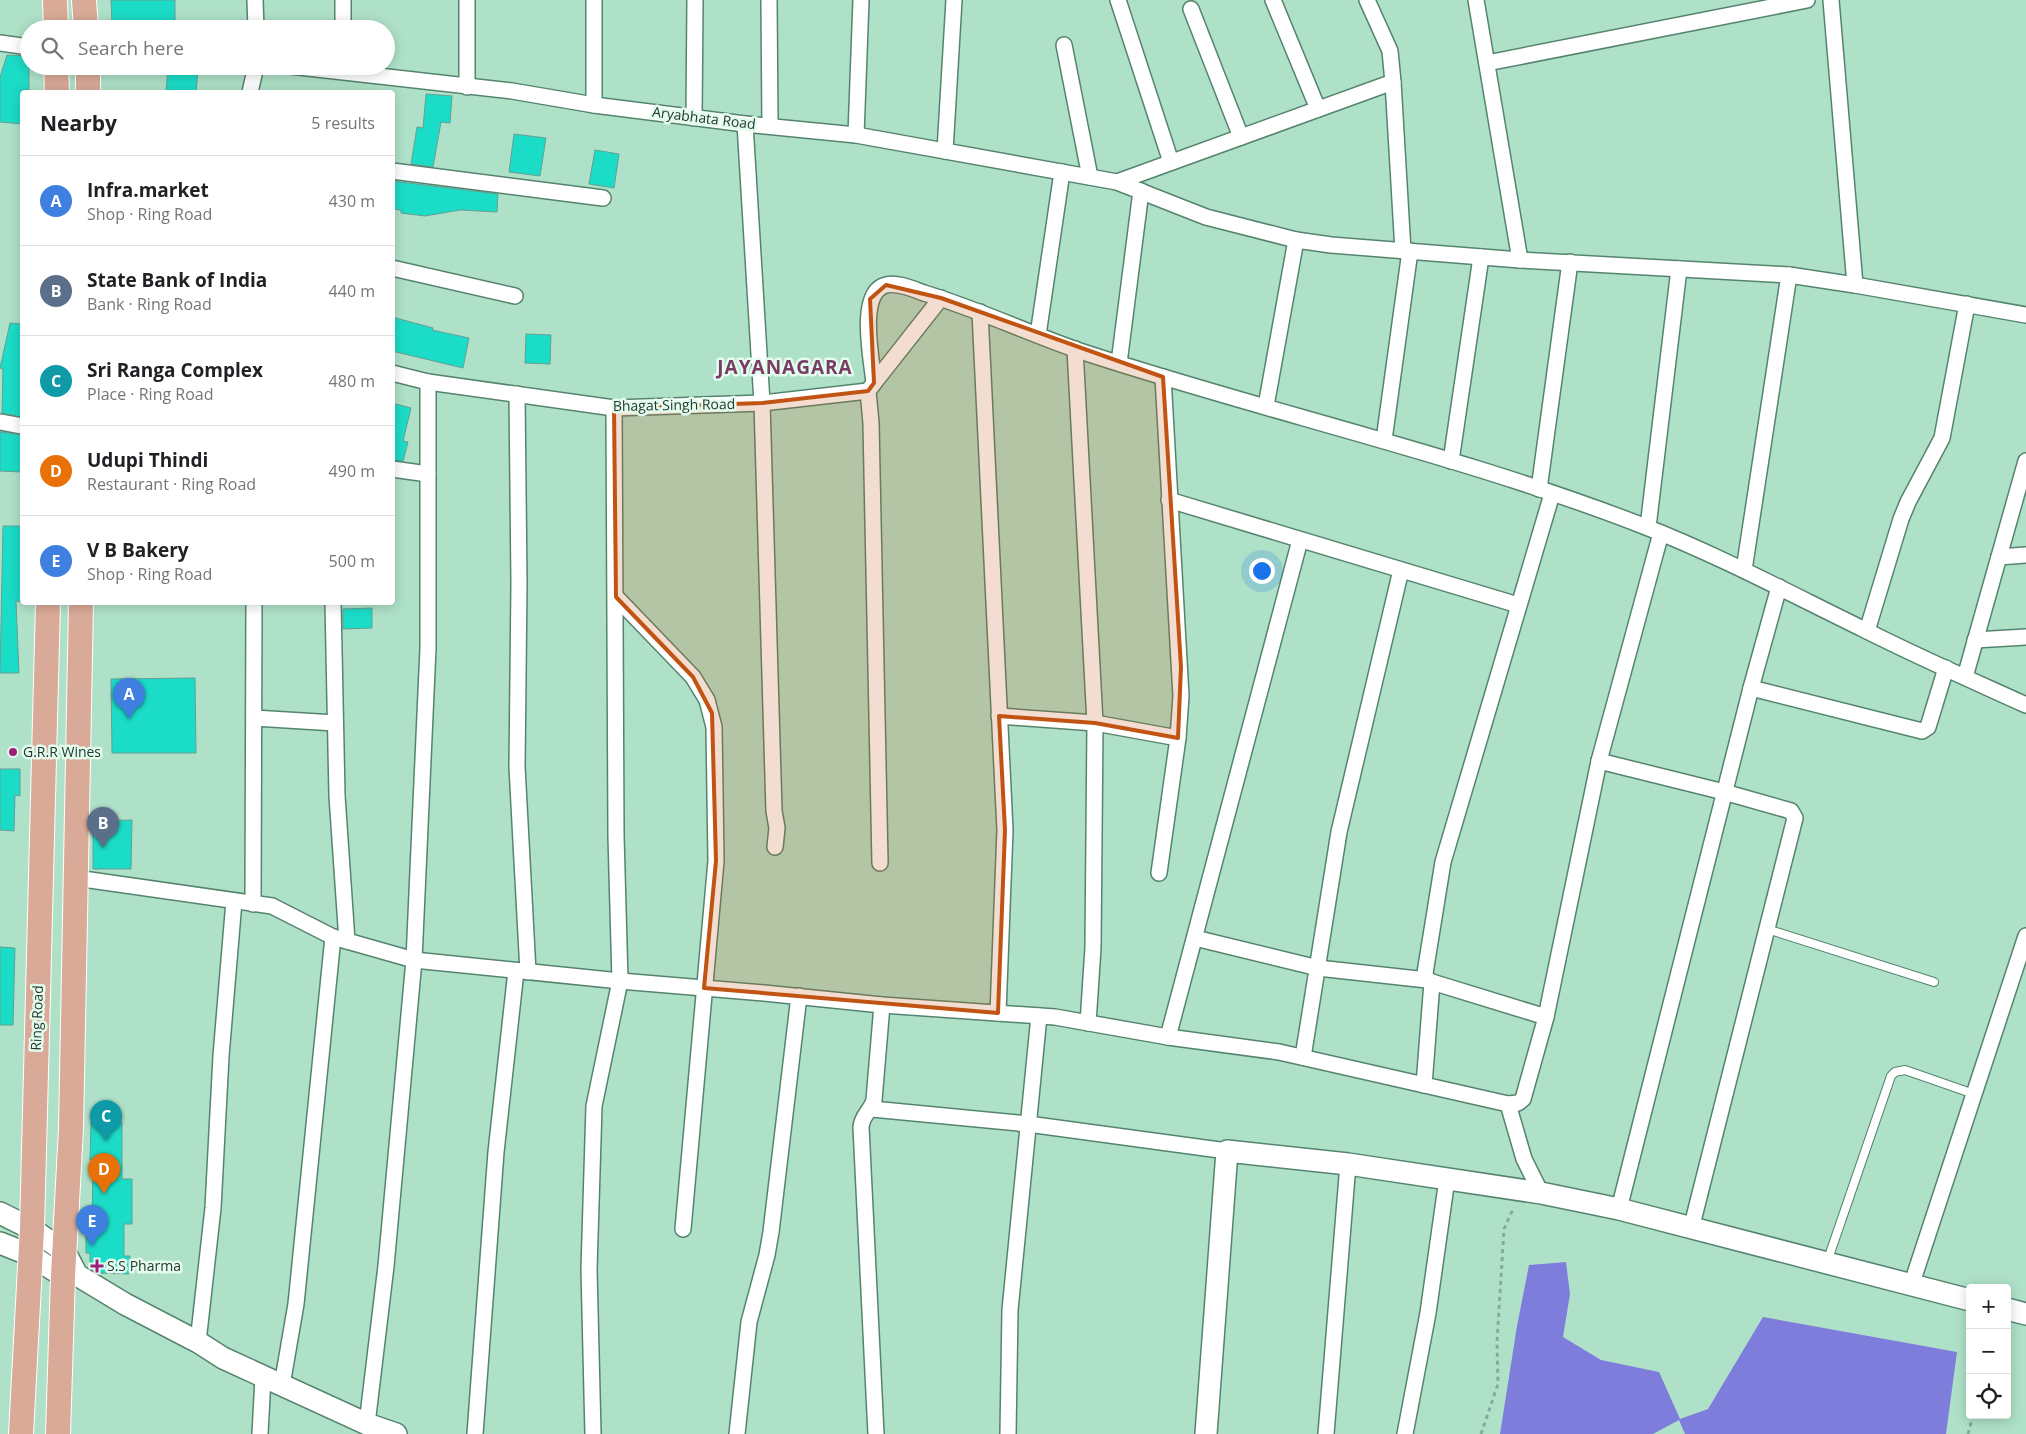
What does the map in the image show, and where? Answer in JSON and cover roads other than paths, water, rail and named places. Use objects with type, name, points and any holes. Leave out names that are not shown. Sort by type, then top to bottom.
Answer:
[{"type":"main road","points":[[56,0],[56,20]]},
{"type":"main road","points":[[84,0],[85,20]]},
{"type":"main road","points":[[56,75],[56,90]]},
{"type":"main road","points":[[88,75],[88,90]]},
{"type":"main road","name":"Ring Road","points":[[21,1434],[32,1229],[48,605]]},
{"type":"main road","points":[[58,1434],[70,1275],[65,1252],[71,1129],[81,605]]},
{"type":"main road","points":[[41,876],[76,878]]},
{"type":"street","points":[[255,0],[256,20]]},
{"type":"street","points":[[343,0],[343,20]]},
{"type":"street","points":[[467,0],[467,87]]},
{"type":"street","points":[[594,0],[594,105]]},
{"type":"street","points":[[694,118],[695,0]]},
{"type":"street","points":[[769,0],[770,126]]},
{"type":"street","points":[[856,135],[861,0]]},
{"type":"street","points":[[945,151],[954,0]]},
{"type":"street","points":[[1118,0],[1170,162]]},
{"type":"street","points":[[1273,0],[1318,109]]},
{"type":"street","points":[[1367,0],[1390,51],[1407,251],[1384,440]]},
{"type":"street","points":[[1476,0],[1520,260]]},
{"type":"street","points":[[1487,63],[1807,0]]},
{"type":"street","points":[[1831,0],[1855,285]]},
{"type":"street","points":[[1191,9],[1241,137]]},
{"type":"street","points":[[0,43],[20,46]]},
{"type":"street","points":[[1064,45],[1090,177]]},
{"type":"street","points":[[250,90],[254,75]]},
{"type":"street","name":"Aryabhata Road","points":[[379,75],[512,91],[594,105],[694,118],[856,135],[1090,177],[1117,182],[1206,218],[1296,240],[1331,245],[1520,260],[1789,276],[1855,285],[2026,315]]},
{"type":"street","points":[[1117,182],[1393,82]]},
{"type":"street","points":[[744,124],[762,403],[774,811],[777,828],[774,847]]},
{"type":"street","points":[[395,170],[603,198]]},
{"type":"street","points":[[1038,335],[1062,172]]},
{"type":"street","points":[[1119,364],[1141,191]]},
{"type":"street","points":[[1266,406],[1296,240]]},
{"type":"street","points":[[1451,461],[1481,257]]},
{"type":"street","points":[[1424,1085],[1429,981],[1426,966],[1443,862],[1518,606],[1546,492],[1570,262]]},
{"type":"street","points":[[76,878],[272,906],[340,938],[414,960],[882,1005],[1039,1016],[1168,1037],[1280,1052],[1508,1104],[1518,1103],[1523,1099],[1546,1017],[1599,761],[1654,530],[1679,268]]},
{"type":"street","points":[[395,269],[515,296]]},
{"type":"street","points":[[1744,570],[1789,276]]},
{"type":"street","points":[[880,863],[868,314],[870,299],[876,289],[886,285],[897,284],[941,298],[1119,364],[1384,440],[1546,492],[1654,530],[1744,570],[1867,631],[2026,705]]},
{"type":"street","points":[[871,387],[941,298]]},
{"type":"street","points":[[1867,631],[1904,510],[1942,438],[1966,304]]},
{"type":"street","points":[[980,312],[1005,830],[998,1013]]},
{"type":"street","points":[[1075,349],[1095,723],[1093,948],[1088,1023]]},
{"type":"street","name":"Bhagat Singh Road","points":[[395,373],[428,382],[614,408],[762,403],[871,387]]},
{"type":"street","points":[[1160,873],[1178,738],[1181,696],[1181,667],[1169,500],[1163,377]]},
{"type":"street","points":[[0,1243],[30,1255],[70,1275],[198,1342],[223,1358],[382,1431],[386,1266],[414,960],[428,648],[428,382]]},
{"type":"street","points":[[475,1434],[496,1152],[522,971],[517,767],[519,593],[517,394]]},
{"type":"street","points":[[594,1434],[589,1269],[594,1106],[620,981],[616,836],[614,408]]},
{"type":"street","points":[[0,422],[20,426]]},
{"type":"street","points":[[395,469],[428,474]]},
{"type":"street","points":[[1965,677],[2025,469]]},
{"type":"street","points":[[1169,500],[1518,606]]},
{"type":"street","points":[[1168,1037],[1300,540]]},
{"type":"street","points":[[1999,557],[2026,555]]},
{"type":"street","points":[[1303,1057],[1340,832],[1401,570]]},
{"type":"street","points":[[1619,1209],[1724,792],[1779,588]]},
{"type":"street","points":[[616,597],[693,677],[707,700],[712,713],[714,727],[716,861],[683,1229]]},
{"type":"street","points":[[253,904],[254,605]]},
{"type":"street","points":[[260,1434],[273,1381],[296,1304],[340,938],[333,605]]},
{"type":"street","points":[[1975,640],[2026,636]]},
{"type":"street","points":[[1751,688],[1922,731],[1928,727],[1946,668]]},
{"type":"street","points":[[999,716],[1095,723],[1178,738]]},
{"type":"street","points":[[254,718],[334,723]]},
{"type":"street","points":[[1599,761],[1724,792],[1791,811],[1794,814],[1794,822],[1768,929],[1691,1229]]},
{"type":"street","points":[[198,1342],[213,1208],[221,1056],[234,901]]},
{"type":"street","points":[[1911,1286],[2026,936]]},
{"type":"street","points":[[1195,938],[1318,968],[1429,981],[1546,1017]]},
{"type":"street","points":[[737,1434],[749,1322],[767,1255],[771,1232],[799,996]]},
{"type":"street","points":[[876,1434],[861,1127],[864,1116],[872,1109],[874,1100],[882,1005]]},
{"type":"street","points":[[1008,1434],[1010,1310],[1039,1016]]},
{"type":"street","points":[[1508,1104],[1524,1158],[1541,1193]]},
{"type":"street","points":[[872,1109],[1028,1124],[1227,1151],[1348,1164],[1541,1193],[1619,1209],[1966,1299]]},
{"type":"street","points":[[1206,1434],[1227,1151]]},
{"type":"street","points":[[1326,1434],[1348,1164]]},
{"type":"street","points":[[1405,1434],[1428,1313],[1447,1179]]},
{"type":"street","points":[[0,1213],[32,1229],[65,1252]]},
{"type":"street","points":[[2011,1310],[2026,1314]]},
{"type":"lane","points":[[1768,929],[1934,982]]},
{"type":"lane","points":[[1826,1264],[1894,1072],[1905,1070],[1974,1094]]},
{"type":"place","name":"Infra.market","points":[[129,719]]},
{"type":"place","name":"G.R.R Wines","points":[[13,752]]},
{"type":"place","name":"State Bank of India","points":[[103,848]]},
{"type":"place","name":"Sri Ranga Complex","points":[[106,1141]]},
{"type":"place","name":"Udupi Thindi","points":[[104,1194]]},
{"type":"place","name":"V B Bakery","points":[[92,1246]]},
{"type":"place","name":"S.S Pharma","points":[[97,1266]]},
{"type":"district","name":"JAYANAGARA","points":[[785,367]]}]
